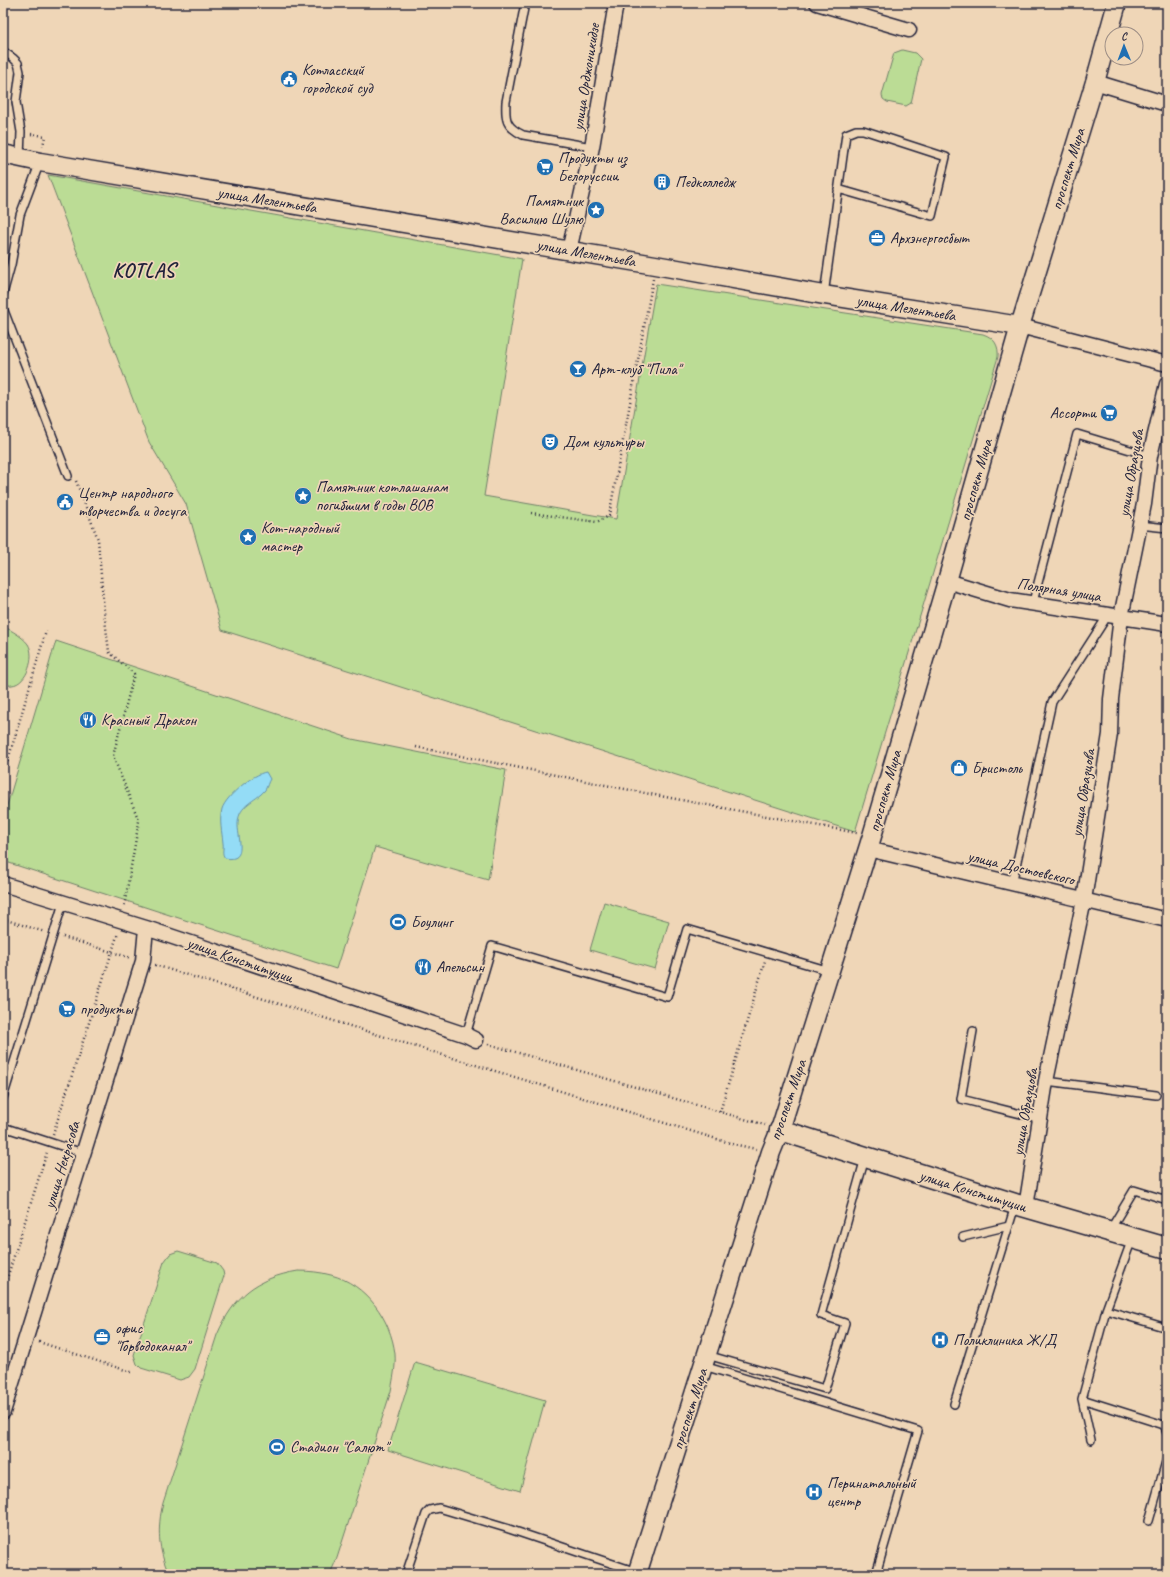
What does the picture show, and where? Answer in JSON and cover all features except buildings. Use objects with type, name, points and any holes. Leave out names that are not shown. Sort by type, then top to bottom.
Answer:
[{"type":"main road","name":"улица Конституции","points":[[780,1130],[1020,1205],[1167,1248]]},
{"type":"street","name":"улица Орджоникидзе","points":[[569,251],[592,147],[616,3]]},
{"type":"street","points":[[817,3],[909,30]]},
{"type":"street","name":"проспект Мира","points":[[638,1574],[771,1152],[780,1130],[870,842],[1020,326],[1095,82],[1117,3]]},
{"type":"street","points":[[1095,82],[1167,104]]},
{"type":"street","name":"улица Мелентьева","points":[[12,156],[824,295],[1020,326],[1167,364]]},
{"type":"street","name":"улица Образцова","points":[[1020,1205],[1041,1119],[1046,1081],[1084,900],[1110,734],[1114,616],[1144,504],[1150,456],[1167,384]]},
{"type":"street","name":"Полярная улица","points":[[947,581],[1010,600],[1033,602],[1167,624]]},
{"type":"street","name":"улица Достоевского","points":[[870,842],[1012,884],[1167,920]]},
{"type":"street","name":"улица Конституции","points":[[3,884],[122,920],[471,1038]]},
{"type":"street","name":"улица Некрасова","points":[[3,1412],[143,961],[146,928]]},
{"type":"lane","points":[[525,3],[506,102],[505,114],[508,124],[515,131],[523,135],[592,147]]},
{"type":"lane","points":[[3,51],[18,63],[20,72],[16,102],[21,132],[12,156]]},
{"type":"lane","points":[[824,295],[838,189],[846,134],[856,130],[863,130],[946,157],[932,216],[838,189]]},
{"type":"lane","points":[[3,294],[11,265],[20,215],[40,162]]},
{"type":"lane","points":[[3,308],[68,476]]},
{"type":"lane","points":[[1033,602],[1078,434],[1150,456]]},
{"type":"lane","points":[[1139,525],[1167,528]]},
{"type":"lane","points":[[1012,884],[1052,702],[1114,616]]},
{"type":"lane","points":[[3,1098],[64,903]]},
{"type":"lane","points":[[471,1038],[492,946],[667,997],[687,929],[830,971]]},
{"type":"lane","points":[[973,1031],[961,1099],[1041,1119]]},
{"type":"lane","points":[[1046,1081],[1156,1095]]},
{"type":"lane","points":[[3,1127],[84,1153]]},
{"type":"lane","points":[[706,1360],[825,1389],[845,1323],[821,1316],[865,1157]]},
{"type":"lane","points":[[1110,1231],[1134,1190],[1167,1200]]},
{"type":"lane","points":[[954,1404],[1009,1226],[1020,1205]]},
{"type":"lane","points":[[963,1238],[1009,1226]]},
{"type":"lane","points":[[1091,1440],[1082,1399],[1106,1310],[1132,1237]]},
{"type":"lane","points":[[1106,1310],[1167,1328]]},
{"type":"lane","points":[[706,1360],[918,1431],[876,1574]]},
{"type":"lane","points":[[1082,1399],[1164,1425],[1167,1433]]},
{"type":"lane","points":[[1149,1521],[1167,1458]]},
{"type":"lane","points":[[406,1574],[426,1514],[430,1510],[439,1508],[506,1528],[638,1574]]},
{"type":"path","points":[[3,129],[45,136],[40,162]]},
{"type":"path","points":[[531,513],[597,522],[609,516],[655,265]]},
{"type":"path","points":[[3,1291],[122,920],[139,821],[113,756],[134,674],[109,652],[98,539],[76,480]]},
{"type":"path","points":[[3,778],[46,631]]},
{"type":"path","points":[[416,747],[653,794],[870,842]]},
{"type":"path","points":[[3,919],[143,961],[430,1052],[733,1144],[771,1152]]},
{"type":"path","points":[[720,1112],[767,953]]},
{"type":"path","points":[[471,1038],[780,1130]]},
{"type":"path","points":[[26,1337],[134,1373]]},
{"type":"green space","points":[[902,50],[915,53],[921,59],[911,103],[906,106],[887,102],[883,99],[882,95],[894,53]]},
{"type":"green space","points":[[48,175],[522,259],[484,496],[616,519],[656,284],[983,334],[991,338],[997,346],[998,357],[855,832],[222,630],[186,504],[149,442]]},
{"type":"green space","points":[[3,626],[17,634],[28,644],[31,655],[29,669],[26,675],[22,680],[11,685],[3,684]]},
{"type":"green space","points":[[56,641],[352,739],[506,770],[488,880],[375,847],[336,969],[3,861],[3,819]]},
{"type":"green space","points":[[604,902],[669,921],[655,969],[590,950]]},
{"type":"green space","points":[[178,1251],[217,1263],[223,1271],[224,1276],[195,1369],[189,1377],[180,1380],[141,1368],[137,1364],[134,1355],[164,1262],[170,1254]]},
{"type":"green space","name":"Стадион \"Салют\"","points":[[298,1271],[331,1275],[355,1286],[366,1295],[375,1305],[388,1328],[393,1341],[395,1354],[395,1368],[391,1391],[337,1558],[330,1574],[169,1574],[161,1548],[159,1530],[161,1512],[217,1335],[231,1310],[239,1299],[248,1291],[270,1278]]},
{"type":"green space","points":[[415,1362],[545,1400],[520,1491],[388,1450]]},
{"type":"water","points":[[266,772],[270,779],[265,790],[244,807],[239,817],[239,853],[237,856],[232,858],[225,858],[223,853],[221,822],[222,809],[229,798],[241,786],[254,777]]},
{"type":"place","name":"Котласский городской суд","points":[[289,79]]},
{"type":"place","name":"Продукты из Белоруссии","points":[[545,167]]},
{"type":"place","name":"Педколледж","points":[[662,182]]},
{"type":"place","name":"Памятник Василию Шулю","points":[[596,210]]},
{"type":"place","name":"Архэнергосбыт","points":[[877,238]]},
{"type":"place","name":"Арт-клуб \"Пила\"","points":[[578,369]]},
{"type":"place","name":"Ассорти","points":[[1109,413]]},
{"type":"place","name":"Дом культуры","points":[[550,442]]},
{"type":"place","name":"Памятник котлашанам погибшим в годы ВОВ","points":[[303,496]]},
{"type":"place","name":"Центр народного творчества и досуга","points":[[65,502]]},
{"type":"place","name":"Кот-народный мастер","points":[[248,537]]},
{"type":"place","name":"Красный Дракон","points":[[88,720]]},
{"type":"place","name":"Бристоль","points":[[959,768]]},
{"type":"place","name":"Боулинг","points":[[398,922]]},
{"type":"place","name":"Апельсин","points":[[423,967]]},
{"type":"place","name":"продукты","points":[[67,1009]]},
{"type":"place","name":"офис \"Горводоканал\"","points":[[102,1337]]},
{"type":"place","name":"Поликлиника Ж/Д","points":[[940,1340]]},
{"type":"place","name":"Стадион \"Салют\"","points":[[277,1447]]},
{"type":"place","name":"Перинатальный центр","points":[[814,1492]]},
{"type":"district","name":"KOTLAS","points":[[144,270]]}]
